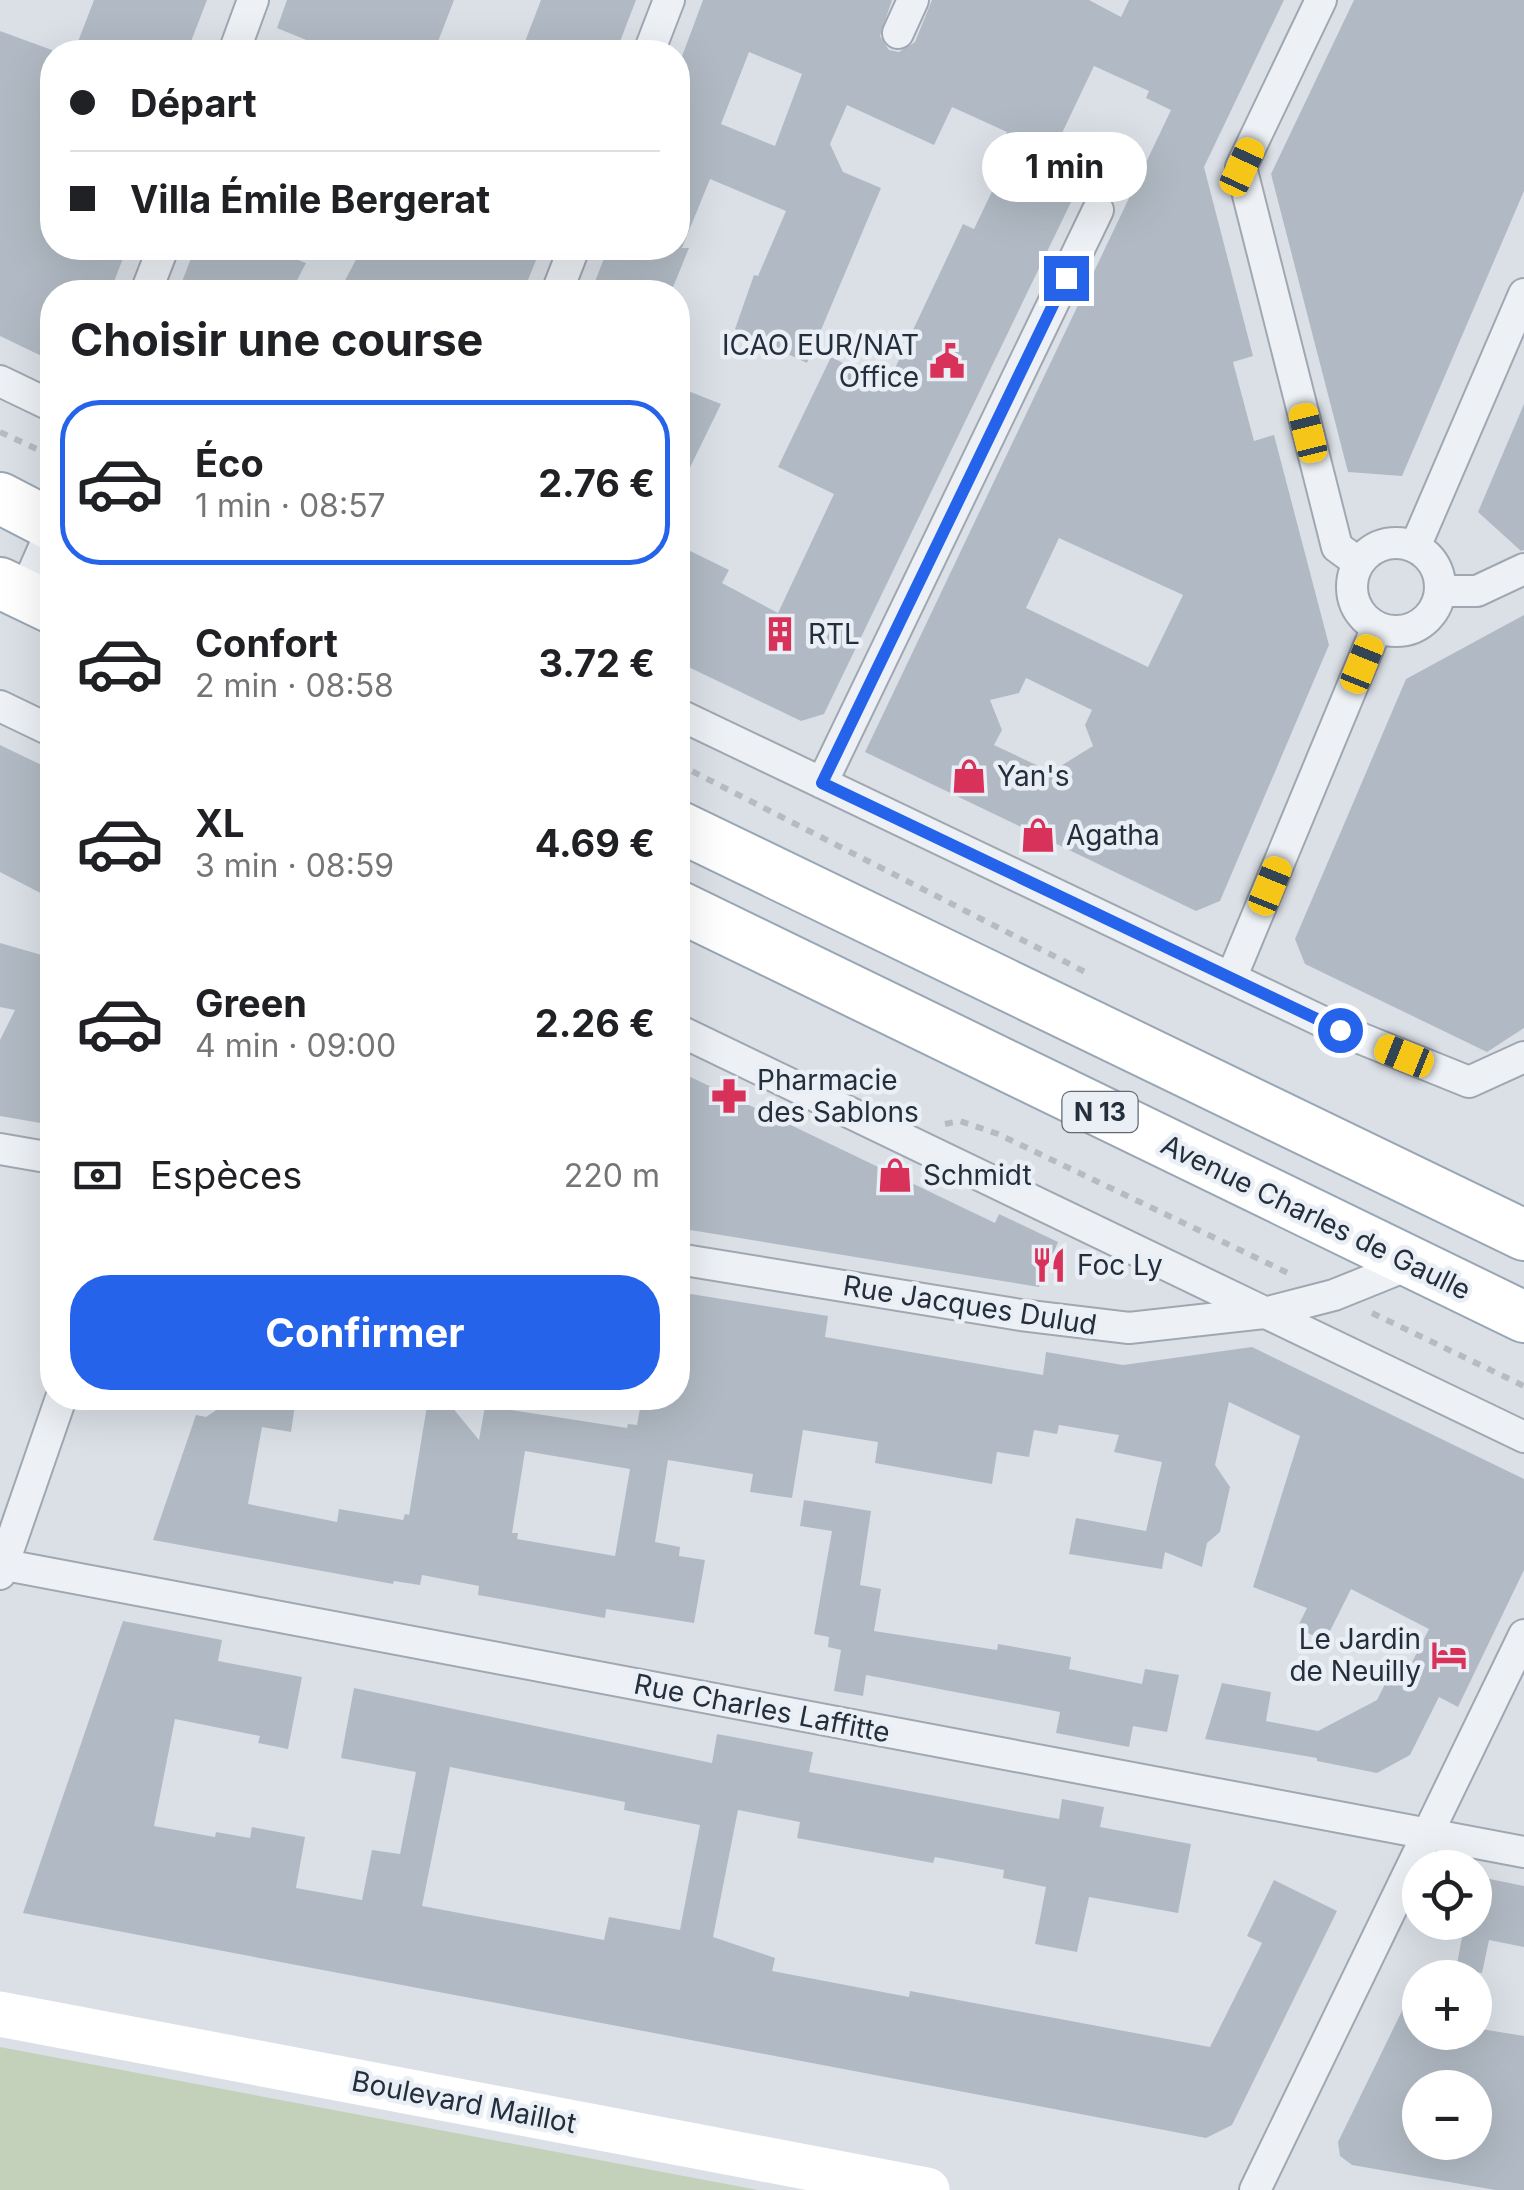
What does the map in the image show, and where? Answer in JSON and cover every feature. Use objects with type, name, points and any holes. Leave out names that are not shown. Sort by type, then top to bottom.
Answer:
[{"type":"main road","points":[[0,498],[40,520]]},
{"type":"main road","name":"N 13","points":[[690,832],[1524,1235]]},
{"type":"main road","name":"Avenue Charles de Gaulle","points":[[690,912],[1524,1317]]},
{"type":"main road","name":"Boulevard Maillot","points":[[0,2014],[927,2190]]},
{"type":"street","points":[[238,40],[253,0]]},
{"type":"street","points":[[653,40],[669,0]]},
{"type":"street","points":[[898,33],[912,0]]},
{"type":"street","points":[[1320,0],[1242,167],[1336,547],[1359,562]]},
{"type":"street","points":[[822,783],[1098,210]]},
{"type":"street","points":[[1415,547],[1524,296]]},
{"type":"street","points":[[0,381],[40,400]]},
{"type":"street","points":[[1395,542],[1415,547],[1430,557],[1441,590],[1434,611],[1418,626],[1398,632],[1376,627],[1362,616],[1353,599],[1352,580],[1359,562],[1374,548],[1395,542]]},
{"type":"street","points":[[25,596],[40,558]]},
{"type":"street","points":[[1441,590],[1477,591],[1524,569]]},
{"type":"street","points":[[1232,976],[1376,627]]},
{"type":"street","points":[[0,706],[40,725]]},
{"type":"street","points":[[690,720],[1340,1030],[1469,1082],[1524,1058]]},
{"type":"street","points":[[690,1036],[1524,1438]]},
{"type":"street","points":[[0,1149],[40,1156]]},
{"type":"street","name":"Rue Jacques Dulud","points":[[690,1260],[1021,1315],[1129,1328],[1264,1313],[1334,1294],[1411,1264]]},
{"type":"street","points":[[1,1567],[57,1410]]},
{"type":"street","name":"Rue Charles Laffitte","points":[[1,1567],[1524,1852]]},
{"type":"street","points":[[1254,2190],[1524,1634]]},
{"type":"path","points":[[0,432],[40,450]]},
{"type":"path","points":[[690,770],[1100,979]]},
{"type":"path","points":[[998,1134],[1524,1386]]},
{"type":"green space","points":[[0,2047],[758,2190],[0,2190]]},
{"type":"building","points":[[94,0],[207,0],[192,40],[79,40]]},
{"type":"building","points":[[287,0],[454,0],[439,40],[306,40],[277,28]]},
{"type":"building","points":[[541,0],[636,0],[621,40],[526,40]]},
{"type":"building","points":[[703,0],[892,0],[880,36],[889,50],[899,52],[915,42],[932,0],[1089,0],[1121,17],[1129,0],[1284,0],[1204,167],[1253,356],[1233,362],[1254,441],[1274,435],[1329,645],[1220,901],[1196,911],[865,752],[1171,110],[1146,98],[1149,91],[1094,66],[1052,154],[1086,171],[824,714],[801,721],[690,668],[690,551],[729,570],[722,583],[778,613],[834,494],[778,467],[831,357],[887,385],[963,224],[974,229],[1007,160],[996,154],[1007,132],[952,107],[934,145],[847,105],[830,144],[843,172],[881,188],[807,363],[735,329],[754,275],[758,276],[786,211],[710,179],[690,228],[688,40]],"holes":[[[749,52],[802,74],[775,146],[721,124]],[[1059,538],[1183,595],[1148,667],[1026,608]],[[1026,678],[1092,710],[1085,725],[1093,746],[1051,772],[994,745],[1002,730],[990,700],[1019,693]]]},
{"type":"building","points":[[1354,0],[1524,0],[1524,191],[1402,476],[1348,472],[1271,174]]},
{"type":"building","points":[[0,31],[40,46],[40,260],[122,260],[115,280],[40,280],[40,355],[0,336]]},
{"type":"building","points":[[190,260],[306,263],[297,280],[183,280]]},
{"type":"building","points":[[356,260],[536,260],[528,280],[345,280]]},
{"type":"building","points":[[603,260],[684,260],[676,280],[596,280]]},
{"type":"building","points":[[690,392],[721,404],[690,467]]},
{"type":"building","points":[[1524,404],[1524,550],[1521,551],[1478,512]]},
{"type":"building","points":[[1524,615],[1524,1028],[1487,1052],[1305,964],[1295,939],[1406,679]]},
{"type":"building","points":[[0,745],[40,764],[40,893],[0,872]]},
{"type":"building","points":[[0,943],[40,955],[40,1123],[0,1116],[0,1040],[15,1010],[0,1007]]},
{"type":"building","points":[[690,1077],[995,1223],[999,1214],[1058,1242],[1039,1287],[690,1230]]},
{"type":"building","points":[[690,1294],[828,1316],[825,1337],[1043,1375],[1046,1352],[1123,1365],[1252,1347],[1524,1479],[1524,1570],[1458,1707],[1439,1697],[1410,1755],[1377,1773],[1317,1758],[1205,1739],[1222,1683],[1271,1692],[1266,1721],[1318,1731],[1377,1700],[1390,1674],[1403,1680],[1429,1629],[1351,1589],[1325,1641],[1297,1628],[1307,1608],[1253,1587],[1300,1436],[1229,1402],[1215,1465],[1230,1487],[1220,1532],[1207,1543],[1202,1567],[1165,1552],[1162,1569],[1069,1554],[1076,1518],[1146,1531],[1162,1462],[1114,1452],[1119,1435],[1059,1425],[1057,1434],[1034,1430],[1029,1457],[997,1452],[992,1484],[875,1463],[878,1442],[803,1430],[792,1498],[750,1492],[753,1474],[668,1460],[655,1542],[680,1547],[679,1556],[705,1560],[694,1623],[606,1609],[605,1618],[478,1595],[479,1586],[422,1575],[420,1585],[394,1581],[393,1584],[153,1540],[196,1415],[206,1417],[216,1410],[294,1410],[291,1432],[262,1427],[248,1504],[337,1522],[339,1509],[403,1520],[405,1514],[409,1515],[426,1410],[454,1410],[479,1440],[484,1410],[511,1410],[627,1428],[628,1424],[637,1425],[640,1410],[690,1410]],"holes":[[[525,1451],[630,1469],[615,1556],[517,1539],[518,1533],[512,1533]]]},
{"type":"building","points":[[804,1500],[871,1511],[860,1585],[881,1589],[874,1631],[997,1650],[998,1644],[1071,1657],[1069,1669],[1142,1684],[1145,1669],[1179,1675],[1167,1732],[1133,1726],[1129,1747],[1056,1733],[1060,1712],[866,1675],[863,1696],[834,1691],[841,1650],[828,1647],[829,1637],[814,1634],[832,1531],[800,1526]]},
{"type":"building","points":[[123,1621],[222,1640],[218,1661],[302,1677],[288,1749],[258,1743],[260,1736],[175,1719],[154,1826],[215,1837],[216,1832],[250,1838],[252,1827],[305,1837],[296,1888],[362,1900],[372,1850],[400,1854],[416,1772],[341,1758],[354,1688],[712,1763],[717,1734],[813,1752],[809,1772],[1015,1811],[1059,1819],[1062,1799],[1104,1807],[1100,1827],[1191,1844],[1178,1913],[1089,1897],[1077,1952],[1035,1944],[1046,1887],[1003,1878],[1004,1870],[935,1857],[933,1863],[797,1838],[800,1822],[738,1810],[713,1937],[775,1958],[772,1971],[909,1997],[910,1991],[1210,2047],[1262,1943],[1247,1936],[1274,1880],[1337,1911],[1232,2125],[1206,2138],[23,1913]],"holes":[[[450,1767],[625,1802],[624,1810],[700,1825],[680,1930],[609,1917],[604,1940],[422,1906]]]},
{"type":"building","points":[[1492,1879],[1524,1886],[1524,1947],[1489,1940]]},
{"type":"building","points":[[1462,1940],[1489,1940],[1485,1960],[1458,1960]]},
{"type":"building","points":[[1402,2011],[1402,2050],[1492,2050],[1492,2031],[1524,2036],[1524,2190],[1495,2190],[1352,2165],[1340,2156],[1338,2142]]},
{"type":"place","name":"ICAO EUR/NAT Office","points":[[947,361]]},
{"type":"place","name":"RTL","points":[[780,634]]},
{"type":"place","name":"Yan's","points":[[969,776]]},
{"type":"place","name":"Agatha","points":[[1038,835]]},
{"type":"place","name":"Pharmacie des Sablons","points":[[729,1096]]},
{"type":"place","name":"Schmidt","points":[[895,1175]]},
{"type":"place","name":"Foc Ly","points":[[1049,1265]]},
{"type":"place","name":"Le Jardin de Neuilly","points":[[1449,1655]]},
{"type":"route","points":[[1066,278],[822,783],[1340,1030]]}]
